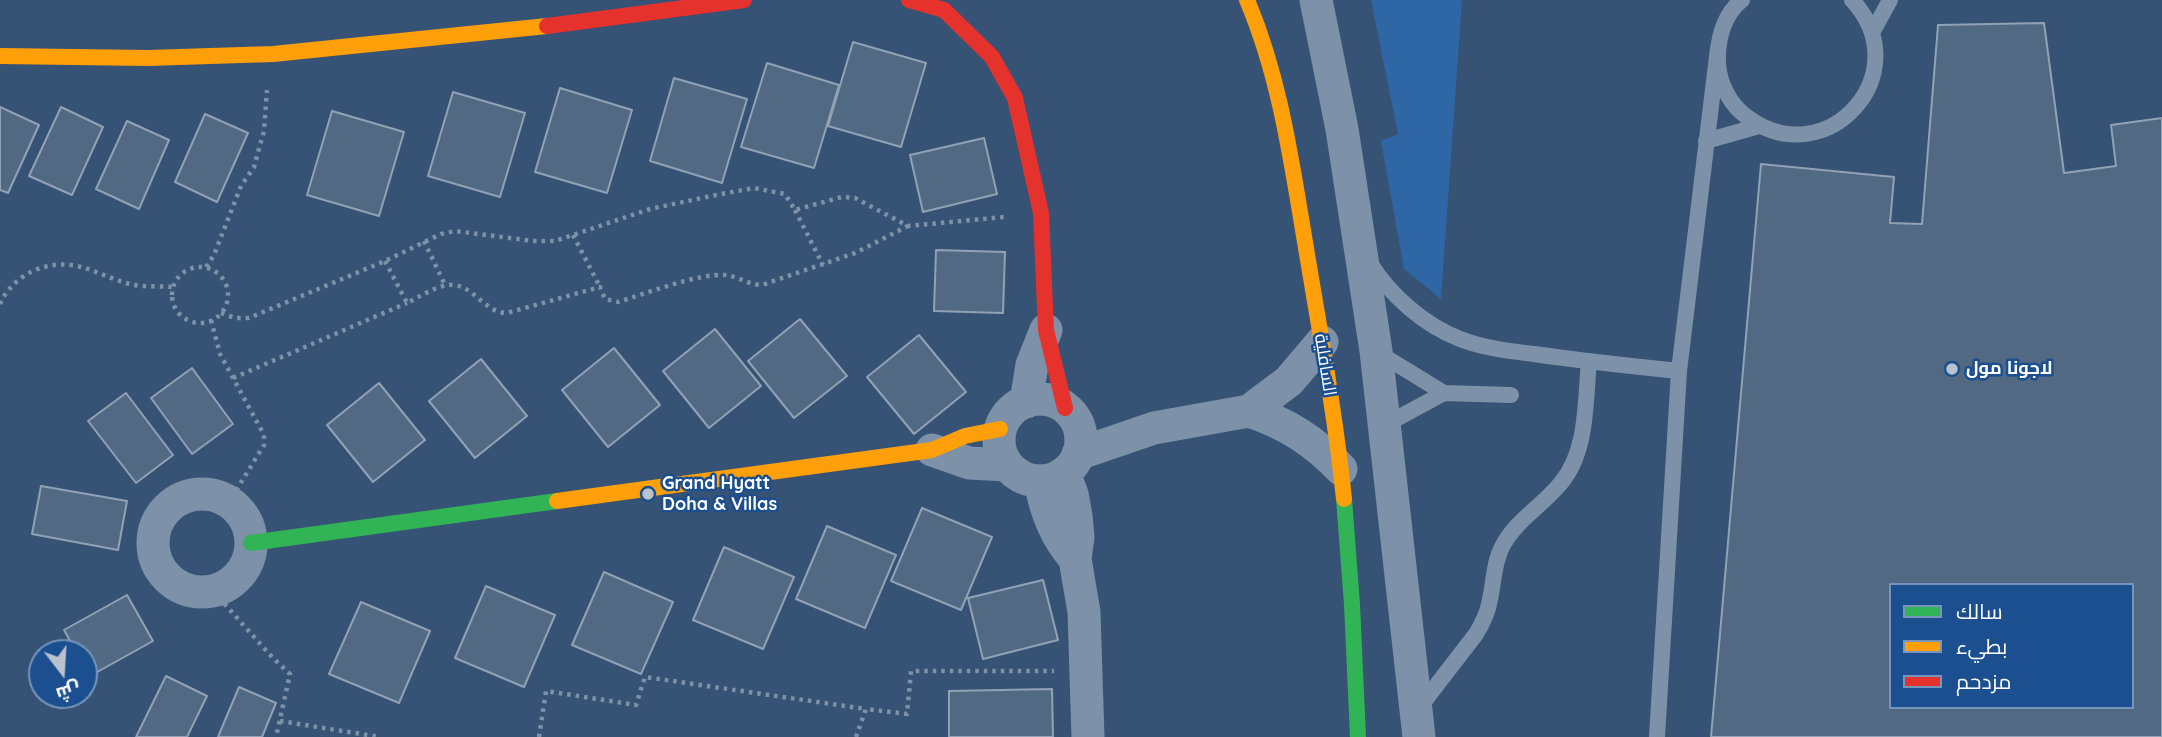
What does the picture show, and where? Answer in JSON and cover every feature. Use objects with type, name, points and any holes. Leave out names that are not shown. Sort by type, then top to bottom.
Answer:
[{"type":"street","points":[[0,56],[148,58],[273,54],[532,28],[744,0]]},
{"type":"street","points":[[909,0],[944,10],[992,57],[1015,98],[1033,170],[1041,213],[1046,330],[1058,369],[1065,448],[1045,506],[1062,544],[1075,559],[1084,612],[1088,737]]},
{"type":"street","name":"السافلية","points":[[1247,0],[1259,25],[1289,142],[1322,342],[1341,469],[1350,569],[1358,737]]},
{"type":"street","points":[[1316,0],[1342,129],[1362,250],[1418,723]]},
{"type":"street","points":[[1026,402],[1032,365],[1046,330]]},
{"type":"street","points":[[1065,448],[1046,400],[1026,402],[1015,408],[1000,429],[1001,454],[1007,465],[1028,480],[1065,448],[1116,421],[1154,428],[1249,411],[1289,380],[1322,342]]},
{"type":"street","points":[[1249,411],[1270,418],[1309,439],[1341,469]]},
{"type":"street","points":[[251,544],[932,450],[965,436],[1000,429]]},
{"type":"street","points":[[932,450],[969,463],[1007,465]]},
{"type":"street","points":[[198,494],[214,495],[229,502],[245,520],[251,544],[248,559],[240,573],[228,584],[213,591],[197,592],[181,588],[168,579],[158,566],[153,551],[153,535],[158,520],[169,507],[182,498],[198,494]]},
{"type":"lane","points":[[1657,737],[1679,371],[1718,48],[1724,24],[1742,0]]},
{"type":"lane","points":[[1718,48],[1718,71],[1726,93],[1740,112],[1759,126],[1784,134],[1810,134],[1836,125],[1856,108],[1870,85],[1876,59],[1872,33],[1863,12],[1852,0]]},
{"type":"lane","points":[[1872,33],[1890,0]]},
{"type":"lane","points":[[1706,141],[1759,126]]},
{"type":"lane","points":[[1362,250],[1376,273],[1403,302],[1435,326],[1460,339],[1489,347],[1679,371]]},
{"type":"lane","points":[[1376,351],[1444,393],[1511,395]]},
{"type":"lane","points":[[1418,723],[1484,621],[1496,563],[1507,538],[1559,486],[1572,469],[1578,454],[1590,361]]},
{"type":"lane","points":[[1383,426],[1444,393]]},
{"type":"path","points":[[206,268],[214,255],[241,186],[254,167],[264,131],[273,54]]},
{"type":"path","points":[[222,313],[236,318],[249,318],[385,261],[424,241],[455,231],[533,241],[555,241],[650,209],[754,188],[785,194],[823,265]]},
{"type":"path","points":[[795,210],[842,197],[855,198],[908,226]]},
{"type":"path","points":[[573,235],[606,299],[618,302],[704,277],[723,275],[752,285],[762,285],[855,253],[908,226],[1041,213]]},
{"type":"path","points":[[424,241],[445,285]]},
{"type":"path","points":[[385,261],[407,303]]},
{"type":"path","points":[[0,304],[2,295],[32,271],[55,264],[76,265],[136,285],[173,286]]},
{"type":"path","points":[[195,267],[206,268],[216,271],[223,280],[228,290],[227,301],[222,313],[211,320],[201,323],[190,321],[181,316],[174,307],[171,297],[173,286],[177,277],[186,271],[195,267]]},
{"type":"path","points":[[233,378],[445,285],[469,290],[499,313],[539,305],[600,287]]},
{"type":"path","points":[[211,320],[220,355],[264,435],[264,445],[229,502]]},
{"type":"path","points":[[213,591],[290,674],[276,737]]},
{"type":"path","points":[[539,737],[546,691],[636,705],[645,677],[907,714],[911,671],[1086,671]]},
{"type":"path","points":[[856,737],[866,709]]},
{"type":"path","points":[[279,721],[380,737]]},
{"type":"shaded area","points":[[1371,0],[1462,0],[1441,299],[1404,269],[1381,141],[1398,134]]},
{"type":"building","name":"لاجونا مول","points":[[2044,23],[2064,173],[2116,166],[2111,125],[2162,118],[2162,737],[1711,737],[1761,164],[1894,177],[1890,223],[1922,224],[1938,25]]},
{"type":"building","points":[[853,42],[926,63],[901,147],[828,126]]},
{"type":"building","points":[[767,63],[839,85],[814,168],[741,147]]},
{"type":"building","points":[[674,78],[747,99],[722,183],[650,161]]},
{"type":"building","points":[[560,88],[632,110],[607,193],[535,172]]},
{"type":"building","points":[[453,92],[525,113],[500,197],[428,176]]},
{"type":"building","points":[[0,107],[39,125],[8,193],[0,190]]},
{"type":"building","points":[[61,107],[103,127],[72,195],[29,176]]},
{"type":"building","points":[[332,111],[404,132],[379,216],[307,195]]},
{"type":"building","points":[[205,114],[248,133],[217,202],[175,182]]},
{"type":"building","points":[[127,121],[169,140],[139,209],[96,189]]},
{"type":"building","points":[[984,138],[997,194],[923,212],[910,155]]},
{"type":"building","points":[[936,250],[1005,252],[1003,313],[934,311]]},
{"type":"building","points":[[800,319],[847,376],[794,418],[748,361]]},
{"type":"building","points":[[715,329],[761,386],[709,428],[663,371]]},
{"type":"building","points":[[919,335],[966,392],[914,434],[867,377]]},
{"type":"building","points":[[614,348],[660,405],[608,447],[562,390]]},
{"type":"building","points":[[481,359],[527,416],[475,458],[429,401]]},
{"type":"building","points":[[192,368],[233,424],[192,454],[151,398]]},
{"type":"building","points":[[379,383],[425,440],[373,482],[327,425]]},
{"type":"building","points":[[126,393],[173,455],[136,483],[88,421]]},
{"type":"building","points":[[41,486],[127,501],[118,550],[32,534]]},
{"type":"building","points":[[922,508],[992,537],[961,610],[891,581]]},
{"type":"building","points":[[827,526],[896,555],[865,628],[796,599]]},
{"type":"building","points":[[724,547],[794,577],[763,649],[693,620]]},
{"type":"building","points":[[604,572],[673,602],[641,674],[572,645]]},
{"type":"building","points":[[1043,580],[1058,640],[983,659],[968,598]]},
{"type":"building","points":[[486,586],[555,615],[524,687],[455,658]]},
{"type":"building","points":[[127,595],[153,641],[98,672],[98,639],[69,639],[64,630]]},
{"type":"building","points":[[361,602],[430,631],[399,703],[329,674]]},
{"type":"building","points":[[166,676],[207,696],[187,737],[136,737]]},
{"type":"building","points":[[239,687],[276,703],[262,737],[218,737]]},
{"type":"building","points":[[1052,689],[1053,737],[949,737],[949,691]]},
{"type":"traffic: fast","points":[[1344,499],[1358,737]]},
{"type":"traffic: fast","points":[[251,543],[557,501]]},
{"type":"traffic: slow","points":[[1247,0],[1268,59],[1289,150],[1326,370],[1344,499]]},
{"type":"traffic: slow","points":[[0,56],[148,58],[273,54],[547,26]]},
{"type":"traffic: slow","points":[[557,501],[932,450],[965,436],[1000,429]]},
{"type":"traffic: jam","points":[[547,26],[744,0]]},
{"type":"traffic: jam","points":[[909,0],[944,10],[992,57],[1015,98],[1041,213],[1046,330],[1065,408]]},
{"type":"place","name":"لاجونا مول","points":[[1952,369]]},
{"type":"place","name":"Grand Hyatt Doha & Villas","points":[[648,494]]}]
